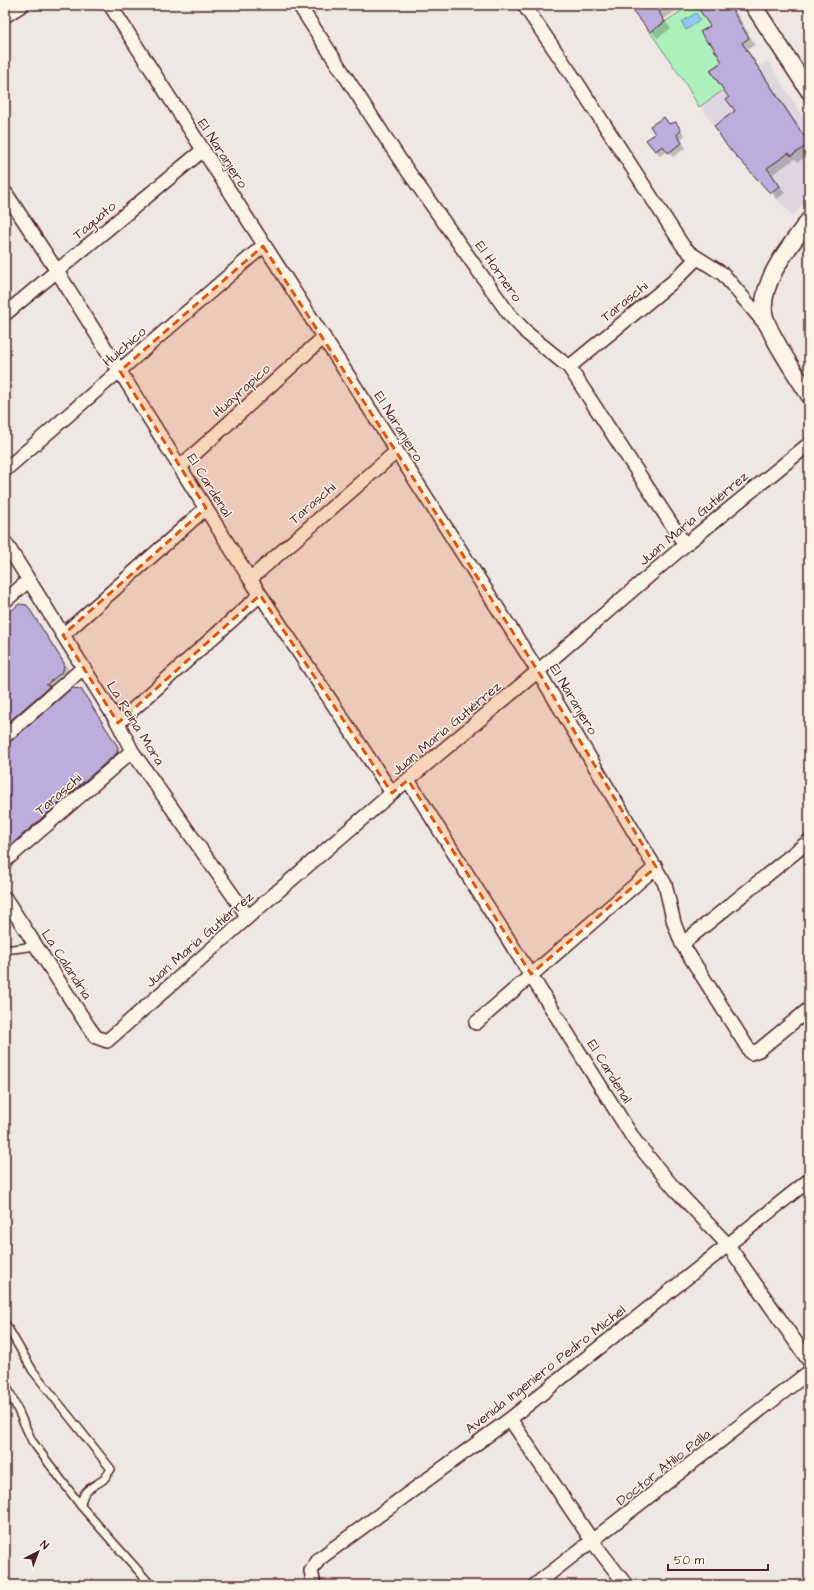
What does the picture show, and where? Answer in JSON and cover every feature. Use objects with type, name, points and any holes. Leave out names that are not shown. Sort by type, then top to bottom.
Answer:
[{"type":"street","points":[[5,16],[22,5]]},
{"type":"street","name":"El Naranjero","points":[[110,5],[263,246],[324,337],[396,452],[538,671],[656,867],[665,884],[674,923],[682,944],[751,1053],[759,1050],[809,1009]]},
{"type":"street","points":[[524,5],[582,90],[683,246],[697,258],[722,274],[770,329],[808,391]]},
{"type":"street","points":[[753,5],[809,91]]},
{"type":"street","name":"El Hornero","points":[[304,7],[400,160],[509,314],[528,334],[569,367],[685,545]]},
{"type":"street","name":"Taguato","points":[[5,314],[203,150]]},
{"type":"street","name":"El Cardenal","points":[[5,192],[57,271],[250,580],[392,793]]},
{"type":"street","points":[[770,329],[764,314],[764,300],[771,280],[809,220]]},
{"type":"street","name":"Huichico","points":[[5,470],[263,246]]},
{"type":"street","name":"Taraschi","points":[[569,367],[675,280],[697,258]]},
{"type":"street","name":"Huayrapico","points":[[180,467],[324,337]]},
{"type":"street","name":"Juan María Gutiérrez","points":[[107,1041],[392,793],[538,671],[685,545],[809,444]]},
{"type":"street","name":"Taraschi","points":[[250,580],[396,452]]},
{"type":"street","points":[[63,635],[206,508]]},
{"type":"street","name":"La Reina Mora","points":[[5,542],[118,723],[132,751],[248,917]]},
{"type":"street","points":[[5,601],[28,581]]},
{"type":"street","points":[[118,723],[260,595]]},
{"type":"street","points":[[5,736],[83,668]]},
{"type":"street","name":"Taraschi","points":[[5,861],[132,751]]},
{"type":"street","name":"El Cardenal","points":[[408,780],[635,1141],[674,1188],[728,1245],[809,1361]]},
{"type":"street","points":[[682,944],[809,841]]},
{"type":"street","points":[[476,1023],[656,867]]},
{"type":"street","name":"La Calandria","points":[[5,898],[88,1026],[96,1037],[107,1041]]},
{"type":"street","name":"Avenida Ingeniero Pedro Michel","points":[[309,1583],[311,1571],[319,1559],[510,1419],[809,1180]]},
{"type":"street","name":"Doctor Atilio Palla","points":[[535,1585],[593,1542],[809,1372]]},
{"type":"street","points":[[510,1419],[593,1542],[626,1585]]},
{"type":"lane","points":[[5,950],[36,946]]},
{"type":"lane","points":[[5,1323],[33,1371],[111,1469],[104,1480],[93,1485],[82,1495],[81,1506]]},
{"type":"lane","points":[[5,1382],[32,1441],[81,1506],[151,1585]]},
{"type":"highlighted area","points":[[263,246],[538,671],[656,867],[531,974],[408,780],[392,793],[260,595],[118,723],[63,635],[206,508],[120,371]]},
{"type":"shaded area","points":[[768,61],[809,126],[809,196],[793,216],[727,146],[701,106]]},
{"type":"green space","points":[[690,5],[733,5],[736,10],[701,32],[712,41],[716,52],[725,60],[710,70],[720,85],[740,79],[699,107],[684,81],[650,32]]},
{"type":"water","points":[[696,13],[700,20],[686,30],[682,22]]},
{"type":"building","points":[[628,5],[669,5],[659,12],[665,22],[650,32]]},
{"type":"building","points":[[696,5],[729,5],[749,38],[742,43],[809,144],[791,156],[789,153],[767,168],[780,186],[770,193],[727,146],[714,126],[735,111],[726,99],[729,98],[710,70],[722,62],[710,42],[708,43],[700,32],[710,26]]},
{"type":"building","points":[[664,117],[669,124],[676,122],[681,130],[677,135],[682,143],[668,153],[663,146],[655,151],[646,140],[655,134],[650,126]]},
{"type":"building","points":[[19,604],[27,605],[64,663],[63,671],[46,685],[50,686],[5,725],[5,616]]},
{"type":"building","points":[[72,688],[81,689],[118,747],[117,753],[5,850],[5,744],[10,742]]}]
